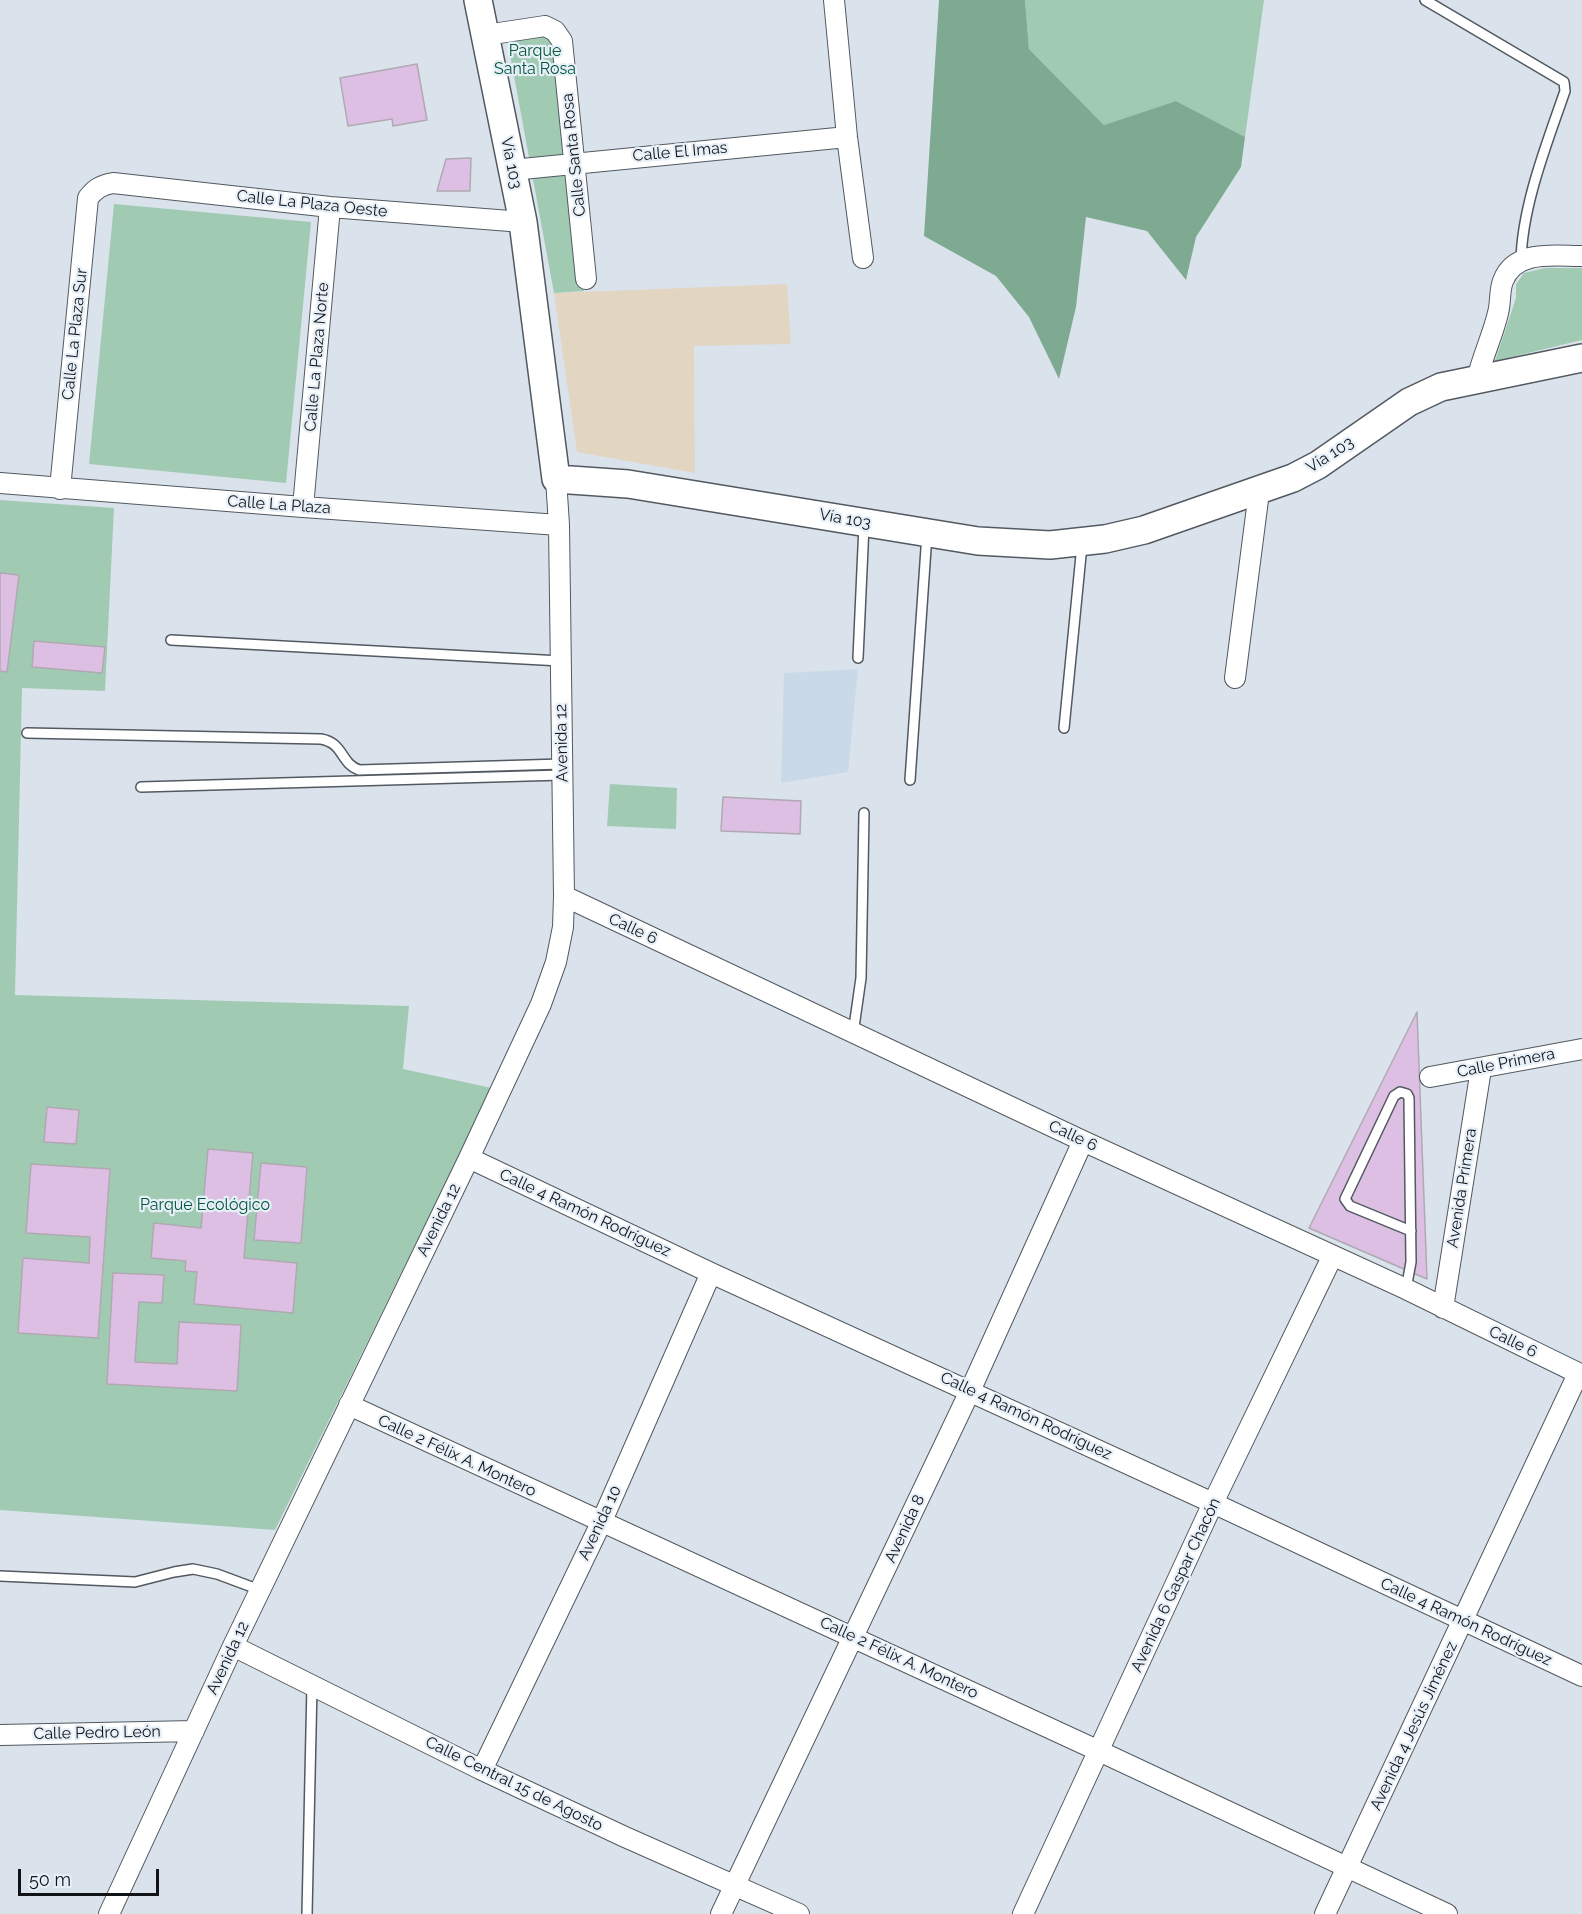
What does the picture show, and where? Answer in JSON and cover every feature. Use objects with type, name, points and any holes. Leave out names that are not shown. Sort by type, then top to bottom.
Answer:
[{"type":"main road","name":"Vía 103","points":[[478,0],[523,222],[556,478],[628,484],[927,534],[1020,545],[1082,543],[1144,530],[1259,492],[1293,478],[1318,465],[1409,402],[1442,387],[1582,358]]},
{"type":"street","points":[[834,0],[847,137],[862,258]]},
{"type":"street","name":"Calle Santa Rosa","points":[[486,35],[545,26],[555,31],[562,40],[586,279]]},
{"type":"street","name":"Calle El Imas","points":[[512,170],[847,137]]},
{"type":"street","name":"Calle La Plaza Oeste","points":[[102,185],[113,183],[330,207],[523,222]]},
{"type":"street","name":"Calle La Plaza Sur","points":[[60,489],[88,198],[102,185]]},
{"type":"street","name":"Calle La Plaza Norte","points":[[303,507],[330,207]]},
{"type":"street","points":[[1477,380],[1482,358],[1498,314],[1504,278],[1509,270],[1521,261],[1537,256],[1582,256]]},
{"type":"street","name":"Avenida 12","points":[[109,1914],[233,1646],[469,1158],[541,1004],[556,962],[563,927],[564,896],[559,525],[556,478]]},
{"type":"street","name":"Calle La Plaza","points":[[0,483],[559,525]]},
{"type":"street","points":[[1234,678],[1259,492]]},
{"type":"street","name":"Calle 6","points":[[564,896],[853,1034],[1332,1257],[1406,1289],[1580,1374]]},
{"type":"street","name":"Calle Primera","points":[[1430,1077],[1582,1049]]},
{"type":"street","name":"Avenida Primera","points":[[1443,1308],[1480,1069]]},
{"type":"street","name":"Avenida 8","points":[[722,1914],[970,1391],[1083,1141]]},
{"type":"street","name":"Calle 4 Ramón Rodríguez","points":[[469,1158],[711,1273],[1213,1503],[1582,1676]]},
{"type":"street","name":"Avenida 6 Gaspar Chacón","points":[[1023,1914],[1213,1503],[1332,1257]]},
{"type":"street","name":"Avenida 10","points":[[482,1770],[601,1523],[711,1273]]},
{"type":"street","name":"Avenida 4 Jesús Jiménez","points":[[1325,1914],[1580,1374]]},
{"type":"street","name":"Calle 2 Félix A. Montero","points":[[349,1405],[601,1523],[855,1637],[1447,1914]]},
{"type":"street","name":"Calle Central 15 de Agosto","points":[[233,1646],[482,1770],[625,1837],[799,1914]]},
{"type":"street","name":"Calle Pedro León","points":[[0,1734],[194,1731]]},
{"type":"lane","points":[[1425,0],[1564,82],[1565,91],[1540,165],[1524,229],[1521,261]]},
{"type":"lane","points":[[858,658],[864,522]]},
{"type":"lane","points":[[910,780],[927,534]]},
{"type":"lane","points":[[1064,728],[1082,543]]},
{"type":"lane","points":[[171,640],[561,661]]},
{"type":"lane","points":[[27,733],[321,739],[329,740],[337,746],[351,767],[359,770],[562,770]]},
{"type":"lane","points":[[141,787],[562,770]]},
{"type":"lane","points":[[853,1034],[861,978],[864,813]]},
{"type":"lane","points":[[1406,1289],[1411,1262],[1411,1231],[1409,1098],[1407,1094],[1400,1092],[1394,1096],[1345,1199],[1350,1206],[1411,1231]]},
{"type":"lane","points":[[0,1576],[135,1582],[193,1569],[217,1574],[260,1590]]},
{"type":"lane","points":[[307,1914],[312,1685]]},
{"type":"shaded area","points":[[787,284],[791,344],[694,346],[695,473],[577,452],[554,293]]},
{"type":"shaded area","points":[[858,669],[848,772],[781,783],[784,673]]},
{"type":"green space","points":[[939,0],[1025,0],[1029,49],[1104,125],[1176,101],[1245,137],[1241,167],[1196,237],[1186,280],[1147,231],[1086,217],[1076,307],[1059,379],[1029,317],[996,276],[924,236]]},
{"type":"green space","points":[[1025,0],[1264,0],[1245,137],[1176,101],[1104,125],[1029,49]]},
{"type":"green space","name":"Parque Santa Rosa","points":[[538,34],[548,37],[554,43],[584,291],[554,293],[507,38]]},
{"type":"green space","points":[[114,204],[311,222],[286,483],[89,464]]},
{"type":"green space","points":[[1545,268],[1582,268],[1582,340],[1495,361],[1516,298],[1516,284],[1524,273]]},
{"type":"green space","name":"Parque Ecológico","points":[[0,500],[114,508],[105,691],[22,688],[15,995],[409,1006],[403,1069],[492,1088],[275,1530],[0,1510]]},
{"type":"green space","points":[[610,784],[677,788],[676,829],[607,826]]},
{"type":"building","points":[[417,64],[427,120],[393,126],[392,119],[348,126],[340,78]]},
{"type":"building","points":[[471,158],[470,191],[437,191],[446,159]]},
{"type":"building","points":[[0,573],[19,575],[7,672],[0,671]]},
{"type":"building","points":[[34,641],[105,647],[102,673],[32,667]]},
{"type":"building","points":[[723,797],[801,801],[800,834],[721,831]]},
{"type":"building","points":[[1417,1012],[1427,1279],[1309,1228]]},
{"type":"building","points":[[47,1107],[79,1110],[76,1144],[44,1142]]},
{"type":"building","points":[[208,1149],[253,1153],[244,1258],[297,1263],[293,1313],[194,1304],[197,1272],[185,1271],[186,1261],[151,1258],[154,1223],[201,1228]]},
{"type":"building","name":"Parque Ecológico","points":[[261,1163],[307,1167],[301,1243],[254,1240]]},
{"type":"building","points":[[31,1164],[110,1169],[98,1338],[18,1333],[23,1258],[89,1263],[90,1237],[26,1233]]},
{"type":"building","points":[[113,1273],[164,1275],[162,1303],[139,1302],[135,1362],[177,1364],[179,1322],[241,1325],[237,1391],[107,1384]]}]
